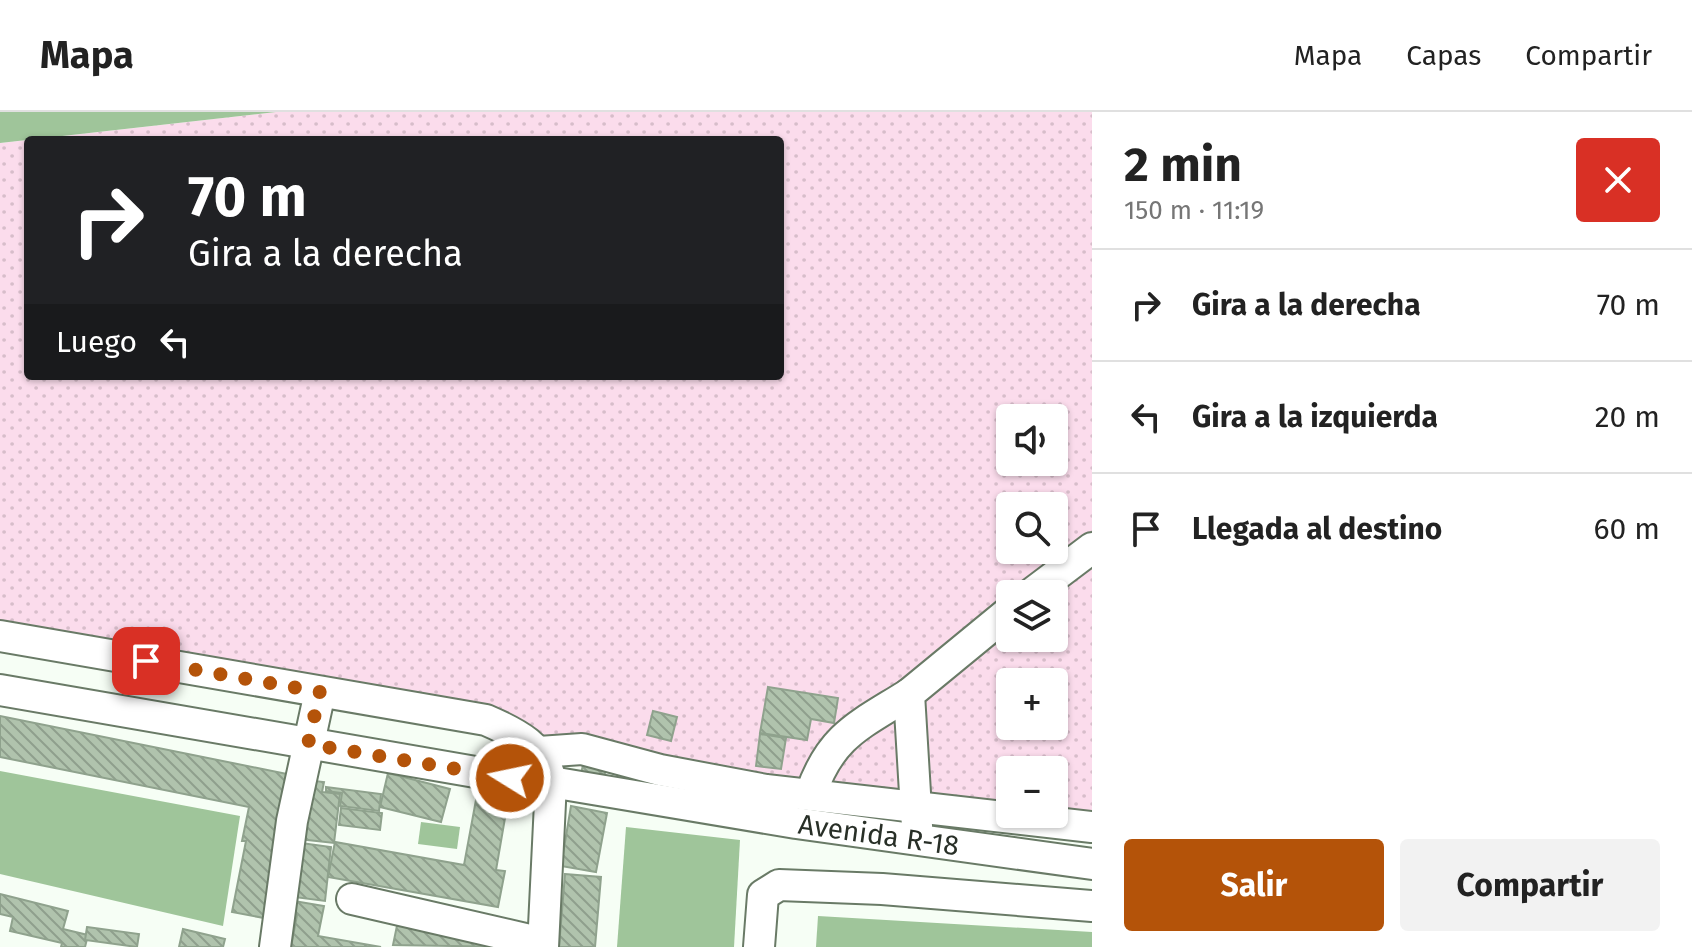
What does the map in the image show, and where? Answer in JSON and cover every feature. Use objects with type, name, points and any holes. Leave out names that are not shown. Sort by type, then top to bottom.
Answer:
[{"type":"street","points":[[1050,580],[1092,548]]},
{"type":"street","points":[[802,803],[821,763],[834,745],[909,694],[996,623]]},
{"type":"street","points":[[0,636],[486,720],[514,732],[539,752],[548,765],[551,782],[543,945],[352,899]]},
{"type":"street","points":[[0,690],[510,778]]},
{"type":"street","points":[[275,947],[292,821],[320,692]]},
{"type":"street","points":[[909,694],[918,840]]},
{"type":"street","points":[[539,752],[582,749],[802,803]]},
{"type":"street","points":[[551,782],[802,803]]},
{"type":"street","name":"Avenida R-18","points":[[802,803],[916,807],[1092,827]]},
{"type":"street","name":"Avenida R-18","points":[[802,803],[918,840],[1092,864]]},
{"type":"street","points":[[759,947],[763,895],[779,885],[882,889],[1092,906]]},
{"type":"shaded area","points":[[0,112],[276,112],[62,136],[24,136],[24,140],[0,143]]},
{"type":"shaded area","points":[[276,112],[1092,112],[1092,827],[1068,824],[1068,756],[996,756],[996,814],[660,770],[548,765],[514,732],[0,636],[0,143],[24,140],[24,380],[784,380],[784,136],[62,136]]},
{"type":"shaded area","points":[[0,771],[240,816],[223,926],[0,874]]},
{"type":"shaded area","points":[[421,822],[460,827],[457,849],[418,844]]},
{"type":"shaded area","points":[[626,827],[740,840],[734,947],[617,947]]},
{"type":"shaded area","points":[[818,916],[1092,932],[1092,947],[816,947]]},
{"type":"building","points":[[768,687],[838,698],[834,723],[811,719],[807,740],[760,733]]},
{"type":"building","points":[[653,711],[677,717],[671,741],[647,735]]},
{"type":"building","points":[[0,716],[292,775],[264,918],[232,912],[246,841],[242,841],[249,807],[0,757]]},
{"type":"building","points":[[760,734],[786,738],[781,769],[756,766]]},
{"type":"building","points":[[586,754],[609,761],[603,779],[581,773]]},
{"type":"building","points":[[388,773],[450,789],[441,822],[380,807]]},
{"type":"building","points":[[306,780],[324,782],[322,792],[340,794],[334,843],[299,839]]},
{"type":"building","points":[[326,787],[381,794],[379,811],[340,806],[342,793],[326,791]]},
{"type":"building","points":[[478,789],[509,795],[496,870],[505,871],[498,907],[328,877],[335,842],[464,865]]},
{"type":"building","points":[[571,806],[607,813],[596,872],[561,866]]},
{"type":"building","points":[[341,808],[382,813],[380,830],[339,825]]},
{"type":"building","points":[[301,843],[331,847],[325,901],[294,897]]},
{"type":"building","points":[[565,874],[601,877],[595,947],[559,947]]},
{"type":"building","points":[[0,894],[68,911],[63,929],[88,935],[85,947],[61,947],[62,943],[10,931],[13,917],[0,914]]},
{"type":"building","points":[[294,901],[324,906],[318,936],[381,947],[291,947],[297,915],[292,914]]},
{"type":"building","points":[[400,911],[514,947],[393,945]]},
{"type":"building","points":[[87,927],[139,934],[137,947],[85,940]]},
{"type":"building","points":[[183,929],[225,939],[223,947],[179,947]]},
{"type":"route","points":[[146,661],[320,692],[308,744],[510,778]]}]
